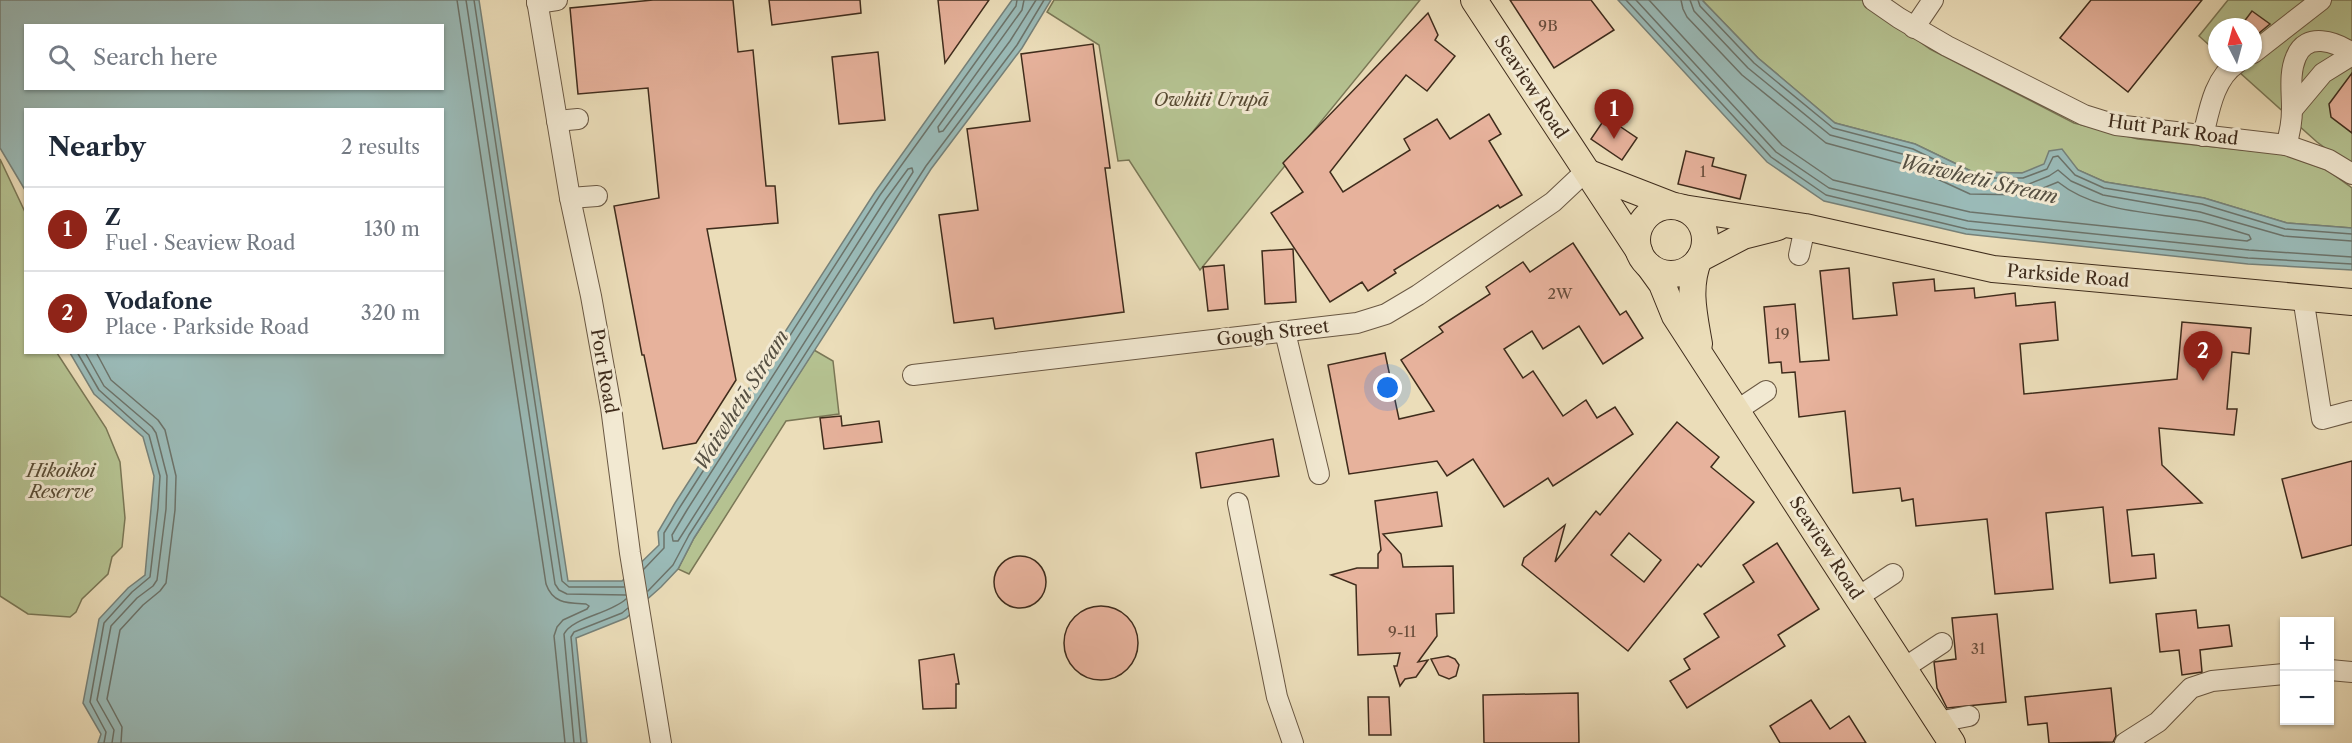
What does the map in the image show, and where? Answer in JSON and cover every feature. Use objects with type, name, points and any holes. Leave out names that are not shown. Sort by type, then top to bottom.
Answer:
[{"type":"main road","name":"Seaview Road","points":[[1474,0],[1662,284],[1675,316],[1945,732]]},
{"type":"main road","points":[[1588,172],[1679,207],[1693,214],[1700,222],[1704,232],[1704,243],[1699,259],[1689,268],[1673,274],[1657,271],[1644,258],[1638,232],[1641,223],[1656,209],[1679,207]]},
{"type":"main road","name":"Parkside Road","points":[[1679,207],[1797,226],[1994,269],[2352,302]]},
{"type":"main road","name":"Parkside Road","points":[[1699,259],[1743,236],[1797,226]]},
{"type":"main road","name":"Seaview Road","points":[[1699,259],[1694,270],[1692,298],[1693,316],[1701,353]]},
{"type":"street","points":[[537,1],[557,0]]},
{"type":"street","name":"Hutt Park Road","points":[[1873,0],[1914,28],[2084,115],[2116,125],[2286,145],[2329,160],[2352,174]]},
{"type":"street","points":[[1914,28],[1932,0]]},
{"type":"street","points":[[2262,46],[2321,0]]},
{"type":"street","name":"Port Road","points":[[537,1],[570,198],[591,296],[610,407],[630,553],[661,743]]},
{"type":"street","points":[[2286,145],[2291,129],[2292,78],[2296,55],[2304,46],[2324,40],[2342,46],[2352,54],[2323,73],[2292,110]]},
{"type":"street","points":[[2203,136],[2211,105],[2226,72]]},
{"type":"street","points":[[557,122],[578,119]]},
{"type":"street","name":"Gough Street","points":[[913,375],[1357,323],[1386,314],[1418,295],[1553,202],[1588,172]]},
{"type":"street","points":[[570,198],[597,196]]},
{"type":"street","points":[[1797,226],[1799,255]]},
{"type":"street","points":[[2303,297],[2322,419],[2352,411]]},
{"type":"street","points":[[1285,332],[1319,474]]},
{"type":"street","points":[[1736,411],[1767,391]]},
{"type":"street","points":[[1238,503],[1277,698],[1293,743]]},
{"type":"street","points":[[1858,597],[1893,574]]},
{"type":"street","points":[[1904,668],[1942,643]]},
{"type":"street","points":[[2334,670],[2352,672]]},
{"type":"street","points":[[2125,743],[2158,722],[2191,688],[2212,681],[2280,674]]},
{"type":"street","points":[[1945,732],[1969,716]]},
{"type":"green space","name":"Owhiti Urupā","points":[[1054,0],[1420,0],[1200,270],[1129,160],[1118,161],[1099,45],[1047,12]]},
{"type":"green space","points":[[1702,0],[1862,0],[1930,49],[2074,123],[2138,139],[2283,154],[2327,170],[2352,188],[2352,228],[2287,223],[2204,198],[2105,182],[2078,170],[2067,158],[2023,173],[1973,172],[1915,144],[1835,123],[1758,58]]},
{"type":"green space","points":[[2228,0],[2352,0],[2352,168],[2317,142],[2239,72],[2262,72],[2262,18],[2214,18]]},
{"type":"green space","points":[[2208,25],[2208,44],[2199,36]]},
{"type":"green space","name":"Hikoikoi Reserve","points":[[0,159],[24,210],[24,354],[58,354],[106,428],[120,462],[125,518],[122,547],[112,557],[108,574],[82,599],[76,612],[70,617],[28,614],[0,596]]},
{"type":"green space","points":[[814,350],[833,361],[839,414],[786,421],[689,574],[678,569],[694,538]]},
{"type":"water","points":[[0,0],[479,0],[568,581],[622,581],[659,545],[658,532],[675,503],[875,192],[1012,0],[1051,0],[1022,48],[931,169],[694,538],[678,569],[626,618],[576,638],[587,743],[98,743],[101,734],[83,703],[99,619],[128,588],[145,575],[154,476],[143,437],[94,394],[71,354],[444,354],[444,108],[24,108],[24,188],[0,148]]},
{"type":"water","name":"Waiwhetū Stream","points":[[1618,0],[1702,0],[1758,58],[1835,123],[1915,144],[1973,172],[2022,173],[2044,164],[2049,151],[2062,149],[2078,170],[2105,182],[2204,198],[2287,223],[2352,228],[2352,270],[2248,264],[1966,234],[1824,201],[1767,162]]},
{"type":"building","points":[[653,0],[733,0],[738,52],[753,50],[766,186],[775,186],[778,223],[707,229],[736,380],[696,443],[663,449],[644,355],[642,355],[614,206],[659,198],[648,88],[578,94],[570,8]]},
{"type":"building","points":[[769,0],[860,0],[861,13],[772,25]]},
{"type":"building","points":[[938,0],[989,0],[945,63]]},
{"type":"building","points":[[1510,0],[1591,0],[1614,30],[1554,68]]},
{"type":"building","points":[[2091,0],[2202,0],[2128,92],[2060,38]]},
{"type":"building","points":[[2252,11],[2262,18],[2247,18]]},
{"type":"building","points":[[1428,13],[1438,35],[1435,40],[1455,56],[1427,91],[1406,75],[1330,172],[1343,192],[1410,150],[1404,139],[1437,119],[1450,139],[1489,114],[1501,134],[1489,141],[1522,195],[1500,208],[1498,205],[1394,270],[1396,273],[1368,291],[1362,282],[1330,302],[1271,213],[1303,192],[1283,163]]},
{"type":"building","points":[[2262,18],[2270,24],[2262,31]]},
{"type":"building","points":[[1093,44],[1110,168],[1105,168],[1124,312],[995,329],[993,318],[954,323],[939,215],[978,210],[967,129],[1030,121],[1021,54]]},
{"type":"building","points":[[878,52],[885,120],[839,124],[832,57]]},
{"type":"building","points":[[2352,73],[2352,133],[2331,117],[2329,104]]},
{"type":"building","points":[[1606,117],[1637,138],[1622,160],[1591,139]]},
{"type":"building","points":[[1686,151],[1714,158],[1712,166],[1746,175],[1740,199],[1678,184]]},
{"type":"building","points":[[1573,243],[1620,315],[1626,311],[1643,338],[1603,364],[1579,326],[1543,349],[1532,331],[1504,349],[1523,378],[1533,371],[1563,416],[1586,400],[1597,418],[1615,407],[1633,434],[1553,486],[1548,478],[1504,507],[1473,459],[1447,476],[1437,461],[1349,474],[1328,365],[1385,353],[1399,419],[1434,411],[1401,360],[1443,332],[1439,327],[1490,294],[1486,287],[1523,262],[1530,272]]},
{"type":"building","points":[[1293,249],[1296,302],[1265,304],[1262,251]]},
{"type":"building","points":[[1224,265],[1228,309],[1208,311],[1203,267]]},
{"type":"building","points":[[1849,268],[1853,319],[1897,315],[1893,283],[1934,279],[1935,291],[1974,288],[1975,298],[2015,293],[2016,306],[2055,302],[2058,340],[2020,344],[2024,394],[2177,379],[2182,322],[2251,328],[2249,354],[2232,352],[2227,409],[2237,409],[2234,435],[2159,428],[2162,465],[2202,503],[2127,510],[2132,556],[2154,554],[2156,578],[2110,583],[2103,507],[2046,513],[2053,589],[1995,594],[1987,519],[1916,526],[1913,499],[1902,501],[1900,488],[1853,493],[1845,411],[1799,417],[1795,372],[1782,373],[1781,362],[1769,363],[1764,307],[1795,304],[1800,362],[1829,360],[1820,271]]},
{"type":"building","points":[[841,416],[842,426],[879,421],[882,442],[824,449],[820,418]]},
{"type":"building","points":[[1677,422],[1719,457],[1711,467],[1754,502],[1701,567],[1698,564],[1628,651],[1522,565],[1524,558],[1565,525],[1555,562],[1596,511],[1600,515]],"holes":[[[1629,533],[1661,560],[1644,582],[1611,555]]]},
{"type":"building","points":[[1273,439],[1279,476],[1201,488],[1196,453]]},
{"type":"building","points":[[2352,461],[2352,545],[2302,558],[2282,479]]},
{"type":"building","points":[[1437,492],[1442,526],[1383,534],[1401,554],[1403,567],[1453,566],[1454,613],[1436,614],[1437,636],[1418,662],[1428,660],[1416,677],[1405,679],[1400,686],[1394,666],[1397,666],[1400,653],[1358,655],[1356,585],[1331,575],[1357,568],[1378,568],[1378,554],[1381,550],[1375,501]]},
{"type":"building","points":[[1777,543],[1819,609],[1778,635],[1785,646],[1687,708],[1670,681],[1690,669],[1684,659],[1719,637],[1704,614],[1754,582],[1743,565]]},
{"type":"building","points":[[1020,556],[1034,560],[1042,568],[1046,582],[1042,596],[1034,604],[1020,608],[1006,604],[998,596],[994,582],[998,568],[1006,560]]},
{"type":"building","points":[[1101,606],[1122,612],[1132,622],[1138,643],[1132,664],[1122,674],[1101,680],[1080,674],[1070,664],[1064,643],[1070,622],[1080,612]]},
{"type":"building","points":[[2196,610],[2198,628],[2229,625],[2232,646],[2200,650],[2202,672],[2182,675],[2179,650],[2160,652],[2156,614]]},
{"type":"building","points":[[1997,614],[2006,702],[1947,708],[1937,688],[1934,662],[1956,659],[1952,618]]},
{"type":"building","points":[[954,654],[959,684],[956,684],[956,708],[923,709],[919,660]]},
{"type":"building","points":[[1448,656],[1455,659],[1459,665],[1456,676],[1449,679],[1439,675],[1431,659]]},
{"type":"building","points":[[2111,688],[2116,736],[2113,742],[2049,743],[2047,723],[2028,725],[2025,697]]},
{"type":"building","points":[[1578,693],[1579,743],[1484,743],[1483,695]]},
{"type":"building","points":[[1368,697],[1389,697],[1391,735],[1369,735]]},
{"type":"building","points":[[1811,700],[1830,729],[1849,716],[1866,743],[1780,743],[1770,726]]},
{"type":"place","name":"Z","points":[[1614,139]]},
{"type":"place","name":"Vodafone","points":[[2203,381]]}]
